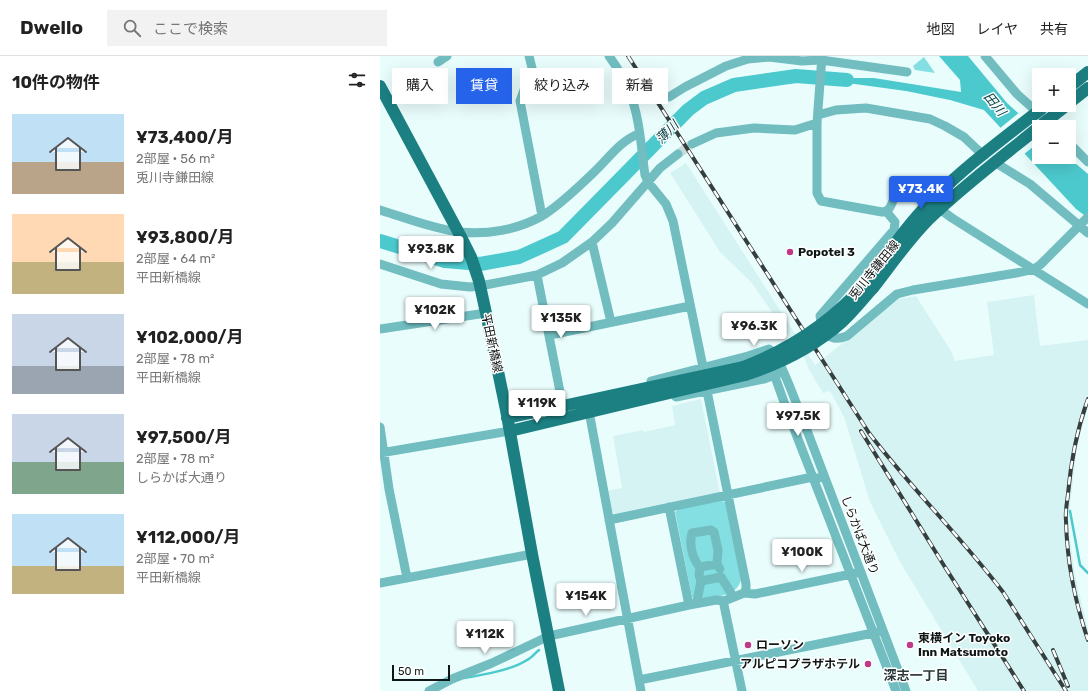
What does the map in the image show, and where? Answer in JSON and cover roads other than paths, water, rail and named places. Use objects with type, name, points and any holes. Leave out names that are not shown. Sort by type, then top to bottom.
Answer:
[{"type":"main road","points":[[1076,81],[1088,72]]},
{"type":"main road","name":"平田新橋線","points":[[380,86],[460,234],[471,257],[479,284],[510,431],[559,691]]},
{"type":"main road","points":[[1076,97],[1088,88]]},
{"type":"main road","name":"兎川寺鎌田線","points":[[870,286],[908,227],[930,202],[947,185],[985,153],[1038,112]]},
{"type":"main road","name":"兎川寺鎌田線","points":[[1050,120],[1059,112]]},
{"type":"main road","name":"兎川寺鎌田線","points":[[588,406],[625,404],[744,371],[807,335],[870,286],[928,220],[940,209],[997,161],[1032,135]]},
{"type":"main road","name":"兎川寺鎌田線","points":[[510,431],[564,412],[588,406],[617,393],[628,393],[744,371]]},
{"type":"main road","name":"兎川寺鎌田線","points":[[507,418],[564,412]]},
{"type":"street","points":[[438,62],[447,56]]},
{"type":"street","points":[[529,56],[532,68],[520,101],[542,216]]},
{"type":"street","points":[[610,56],[621,73],[629,90],[636,113],[646,179],[666,204],[673,221],[703,367]]},
{"type":"street","points":[[985,56],[1017,94],[1032,106]]},
{"type":"street","points":[[669,97],[726,66],[748,59],[769,57],[802,61],[821,61],[907,72]]},
{"type":"street","points":[[821,61],[817,119],[817,193],[818,198],[821,201],[882,212],[890,208],[896,195],[906,186],[918,188],[930,202],[952,218],[1088,304]]},
{"type":"street","points":[[692,144],[716,133],[754,128],[795,130],[836,110],[866,108],[930,119],[964,137],[985,153]]},
{"type":"street","points":[[380,210],[460,234],[494,232],[512,229],[542,216],[561,203],[631,136],[639,135]]},
{"type":"street","points":[[1076,150],[1088,162]]},
{"type":"street","points":[[380,264],[441,284],[479,284],[537,275],[562,263],[592,242],[612,223],[646,179],[678,154]]},
{"type":"street","points":[[997,161],[1030,184],[1088,233]]},
{"type":"street","points":[[886,211],[895,222],[894,230],[820,316],[823,330],[829,336],[839,339],[847,336],[898,294],[1034,269],[1040,265],[1088,216]]},
{"type":"street","points":[[592,242],[611,322]]},
{"type":"street","points":[[537,275],[564,412]]},
{"type":"street","points":[[550,335],[690,306]]},
{"type":"street","points":[[380,329],[486,313]]},
{"type":"street","points":[[617,393],[638,385],[769,349],[772,351],[779,373],[764,379],[707,391],[649,402],[625,404]]},
{"type":"street","name":"しらかば大通り","points":[[779,373],[790,388],[906,691]]},
{"type":"street","name":"しらかば大通り","points":[[779,373],[780,392],[896,691]]},
{"type":"street","points":[[707,391],[746,584],[744,593]]},
{"type":"street","points":[[588,406],[641,691]]},
{"type":"street","points":[[380,427],[382,453],[407,578]]},
{"type":"street","points":[[382,453],[510,431]]},
{"type":"street","points":[[609,520],[814,478],[825,478]]},
{"type":"street","points":[[669,507],[693,603]]},
{"type":"street","points":[[693,603],[701,581],[699,575],[700,567],[694,558],[691,538],[692,534],[702,531],[711,530],[714,532],[718,550],[717,564],[721,576],[731,593]]},
{"type":"street","points":[[380,583],[532,554]]},
{"type":"street","points":[[700,567],[717,564]]},
{"type":"street","points":[[429,691],[452,679],[492,664],[549,636],[693,603],[716,600],[724,601],[744,593],[755,594],[861,572]]},
{"type":"street","points":[[701,581],[721,576]]},
{"type":"street","points":[[724,601],[742,691]]},
{"type":"street","points":[[639,680],[884,631]]},
{"type":"water","name":"田川","points":[[939,56],[968,56],[1007,103],[1032,126],[1032,162],[984,110],[950,100],[906,91],[811,78],[874,78],[961,92],[960,80]]},
{"type":"water","points":[[1034,164],[1076,164],[1088,174],[1088,218],[1076,209]]},
{"type":"waterway","name":"薄川","points":[[380,241],[445,261],[480,264],[519,257],[563,237],[688,110],[704,98],[734,85],[796,76],[847,80]]},
{"type":"waterway","points":[[1070,511],[1080,565],[1088,573]]},
{"type":"waterway","points":[[464,678],[497,672],[513,667],[529,659],[539,650]]},
{"type":"tunnel","points":[[678,154],[692,144]]},
{"type":"railway","points":[[628,56],[869,433],[1003,592],[1066,691]]},
{"type":"railway","points":[[1088,399],[1075,445],[1066,514],[1068,552],[1072,582],[1088,640]]},
{"type":"railway","points":[[861,431],[1024,691]]},
{"type":"railway","points":[[1053,650],[1068,686]]},
{"type":"place","name":"Popotel 3","points":[[790,252]]},
{"type":"place","name":"ローソン","points":[[748,645]]},
{"type":"place","name":"東横イン Toyoko Inn Matsumoto","points":[[910,645]]},
{"type":"place","name":"アルピコプラザホテル","points":[[868,664]]},
{"type":"district","name":"深志一丁目","points":[[916,675]]}]
